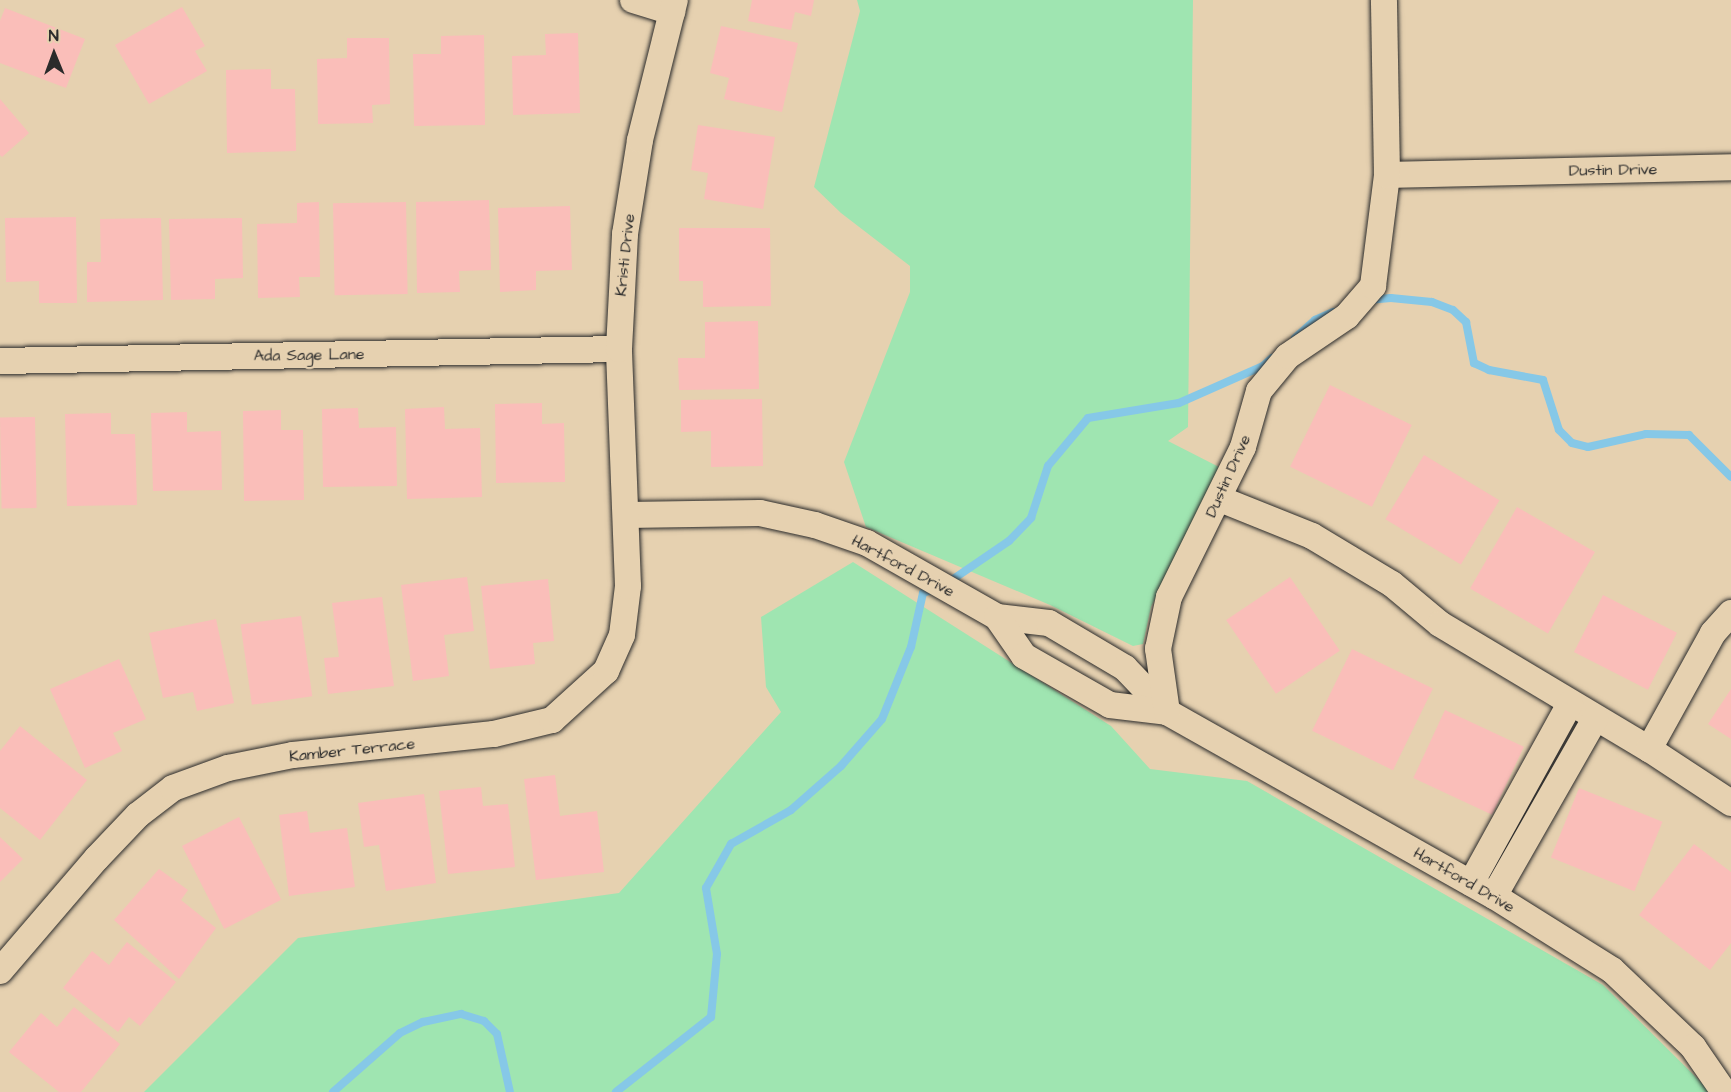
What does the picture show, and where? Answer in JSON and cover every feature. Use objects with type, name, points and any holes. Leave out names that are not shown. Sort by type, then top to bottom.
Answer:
[{"type":"street","points":[[633,0],[674,6]]},
{"type":"street","name":"Dustin Drive","points":[[1167,712],[1158,649],[1169,597],[1220,499],[1243,447],[1259,391],[1287,356],[1347,316],[1372,286],[1387,175],[1384,0]]},
{"type":"street","name":"Kristi Drive","points":[[626,515],[619,349],[625,234],[639,140],[674,6]]},
{"type":"street","name":"Dustin Drive","points":[[1387,175],[1731,167]]},
{"type":"street","name":"Ada Sage Lane","points":[[0,361],[619,349]]},
{"type":"street","points":[[1220,499],[1322,542],[1392,584],[1440,624],[1595,719],[1649,749],[1731,804]]},
{"type":"street","name":"Hartford Drive","points":[[626,515],[759,513],[815,525],[867,543],[997,617],[1048,623],[1125,668],[1167,712],[1472,883],[1612,970],[1651,1003],[1693,1047],[1724,1092]]},
{"type":"street","name":"Kamber Terrace","points":[[0,971],[97,858],[138,815],[173,788],[228,768],[293,755],[494,734],[552,720],[606,671],[622,635],[628,586],[626,515]]},
{"type":"street","points":[[1649,749],[1713,633],[1731,613]]},
{"type":"street","name":"Hartford Drive","points":[[997,617],[1024,656],[1110,705],[1167,712]]},
{"type":"street","points":[[1472,883],[1570,704]]},
{"type":"street","points":[[1494,896],[1595,719]]},
{"type":"green space","points":[[857,0],[1193,0],[1188,427],[1168,441],[1219,467],[1151,607],[1143,644],[1133,646],[1050,605],[866,527],[844,462],[910,292],[910,266],[841,213],[814,187],[860,11]]},
{"type":"green space","points":[[853,562],[1111,726],[1150,769],[1247,781],[1603,985],[1711,1092],[144,1092],[298,938],[619,893],[781,712],[766,687],[761,617]]},
{"type":"building","points":[[752,0],[814,0],[811,16],[795,12],[791,30],[748,21]]},
{"type":"building","points":[[182,7],[205,46],[195,51],[207,71],[149,104],[115,45]]},
{"type":"building","points":[[5,8],[85,39],[66,88],[0,63],[0,21]]},
{"type":"building","points":[[721,26],[798,43],[782,112],[724,99],[729,78],[710,73]]},
{"type":"building","points":[[578,33],[580,113],[513,115],[512,56],[546,55],[545,34]]},
{"type":"building","points":[[484,35],[485,125],[414,126],[413,54],[441,54],[441,36]]},
{"type":"building","points":[[347,38],[389,38],[390,104],[372,105],[373,123],[318,124],[317,59],[347,58]]},
{"type":"building","points":[[271,69],[271,89],[295,89],[296,151],[227,153],[226,70]]},
{"type":"building","points":[[0,99],[29,133],[2,157],[0,155]]},
{"type":"building","points":[[698,125],[775,137],[763,209],[704,199],[708,173],[691,170]]},
{"type":"building","points":[[489,200],[491,270],[459,271],[460,292],[417,293],[416,202]]},
{"type":"building","points":[[319,202],[320,277],[299,277],[300,297],[258,298],[257,224],[297,223],[297,203]]},
{"type":"building","points":[[406,202],[408,294],[335,295],[333,203]]},
{"type":"building","points":[[570,206],[572,270],[536,271],[536,290],[500,292],[498,208]]},
{"type":"building","points":[[76,217],[77,303],[39,303],[39,281],[6,282],[5,218]]},
{"type":"building","points":[[161,218],[163,300],[87,302],[87,262],[101,262],[100,219]]},
{"type":"building","points":[[242,218],[243,278],[215,279],[215,299],[171,300],[169,219]]},
{"type":"building","points":[[679,228],[770,228],[771,306],[703,307],[703,281],[679,281]]},
{"type":"building","points":[[758,321],[759,389],[679,390],[678,358],[705,358],[705,322]]},
{"type":"building","points":[[1330,385],[1412,425],[1372,507],[1290,467]]},
{"type":"building","points":[[762,399],[763,466],[711,467],[711,431],[681,432],[681,400]]},
{"type":"building","points":[[542,403],[542,424],[564,423],[565,482],[496,483],[495,404]]},
{"type":"building","points":[[444,407],[445,429],[480,428],[482,497],[407,499],[405,409]]},
{"type":"building","points":[[358,408],[359,428],[396,427],[397,486],[323,487],[322,409]]},
{"type":"building","points":[[281,410],[281,430],[303,430],[304,500],[244,501],[243,411]]},
{"type":"building","points":[[187,412],[187,432],[221,431],[222,490],[153,491],[151,413]]},
{"type":"building","points":[[111,413],[111,434],[135,434],[137,505],[67,506],[65,414]]},
{"type":"building","points":[[35,417],[37,508],[2,509],[0,418]]},
{"type":"building","points":[[1424,455],[1499,500],[1461,565],[1385,519]]},
{"type":"building","points":[[1517,507],[1595,552],[1548,633],[1470,588]]},
{"type":"building","points":[[467,577],[474,631],[444,635],[449,676],[413,681],[401,585]]},
{"type":"building","points":[[1290,577],[1340,651],[1276,694],[1226,620]]},
{"type":"building","points":[[548,579],[554,641],[533,643],[535,664],[490,669],[481,586]]},
{"type":"building","points":[[1603,595],[1677,633],[1648,690],[1574,652]]},
{"type":"building","points":[[382,597],[394,686],[328,694],[324,658],[339,657],[332,603]]},
{"type":"building","points":[[301,616],[312,696],[252,705],[241,624]]},
{"type":"building","points":[[216,619],[234,703],[197,711],[193,692],[163,698],[149,633]]},
{"type":"building","points":[[1352,649],[1433,688],[1393,770],[1312,731]]},
{"type":"building","points":[[119,659],[146,719],[113,733],[122,751],[85,768],[50,689]]},
{"type":"building","points":[[1731,689],[1731,739],[1708,724]]},
{"type":"building","points":[[1445,710],[1524,747],[1492,815],[1413,778]]},
{"type":"building","points":[[20,726],[87,780],[40,840],[0,808],[0,751]]},
{"type":"building","points":[[555,775],[560,816],[597,811],[604,872],[536,880],[524,779]]},
{"type":"building","points":[[481,787],[483,806],[508,804],[515,867],[448,874],[439,791]]},
{"type":"building","points":[[1579,788],[1662,822],[1634,891],[1551,858]]},
{"type":"building","points":[[424,794],[436,883],[386,891],[379,845],[364,847],[358,803]]},
{"type":"building","points":[[307,811],[310,833],[347,828],[355,887],[289,896],[279,815]]},
{"type":"building","points":[[239,817],[281,900],[224,929],[182,846]]},
{"type":"building","points":[[0,837],[23,859],[0,882]]},
{"type":"building","points":[[1694,844],[1731,872],[1731,943],[1710,970],[1639,915]]},
{"type":"building","points":[[159,869],[188,890],[181,900],[216,928],[179,979],[114,920]]},
{"type":"building","points":[[127,942],[176,982],[140,1026],[129,1017],[118,1032],[63,988],[92,951],[109,965]]},
{"type":"building","points":[[74,1007],[120,1044],[81,1092],[59,1092],[9,1052],[41,1013],[57,1027]]},
{"type":"waterway","points":[[1368,300],[1391,298],[1432,302],[1453,310],[1466,322],[1474,363],[1489,370],[1543,380],[1559,430],[1572,443],[1588,447],[1646,434],[1689,435],[1731,477]]},
{"type":"waterway","points":[[1295,338],[1315,320],[1333,312]]},
{"type":"waterway","points":[[616,1092],[711,1017],[717,954],[706,888],[731,844],[791,810],[841,766],[882,719],[911,647],[923,593],[943,586],[1009,541],[1031,518],[1048,466],[1088,418],[1179,403],[1263,366],[1272,358]]},
{"type":"waterway","points":[[333,1092],[400,1033],[423,1022],[461,1014],[484,1021],[497,1034],[510,1092]]}]
